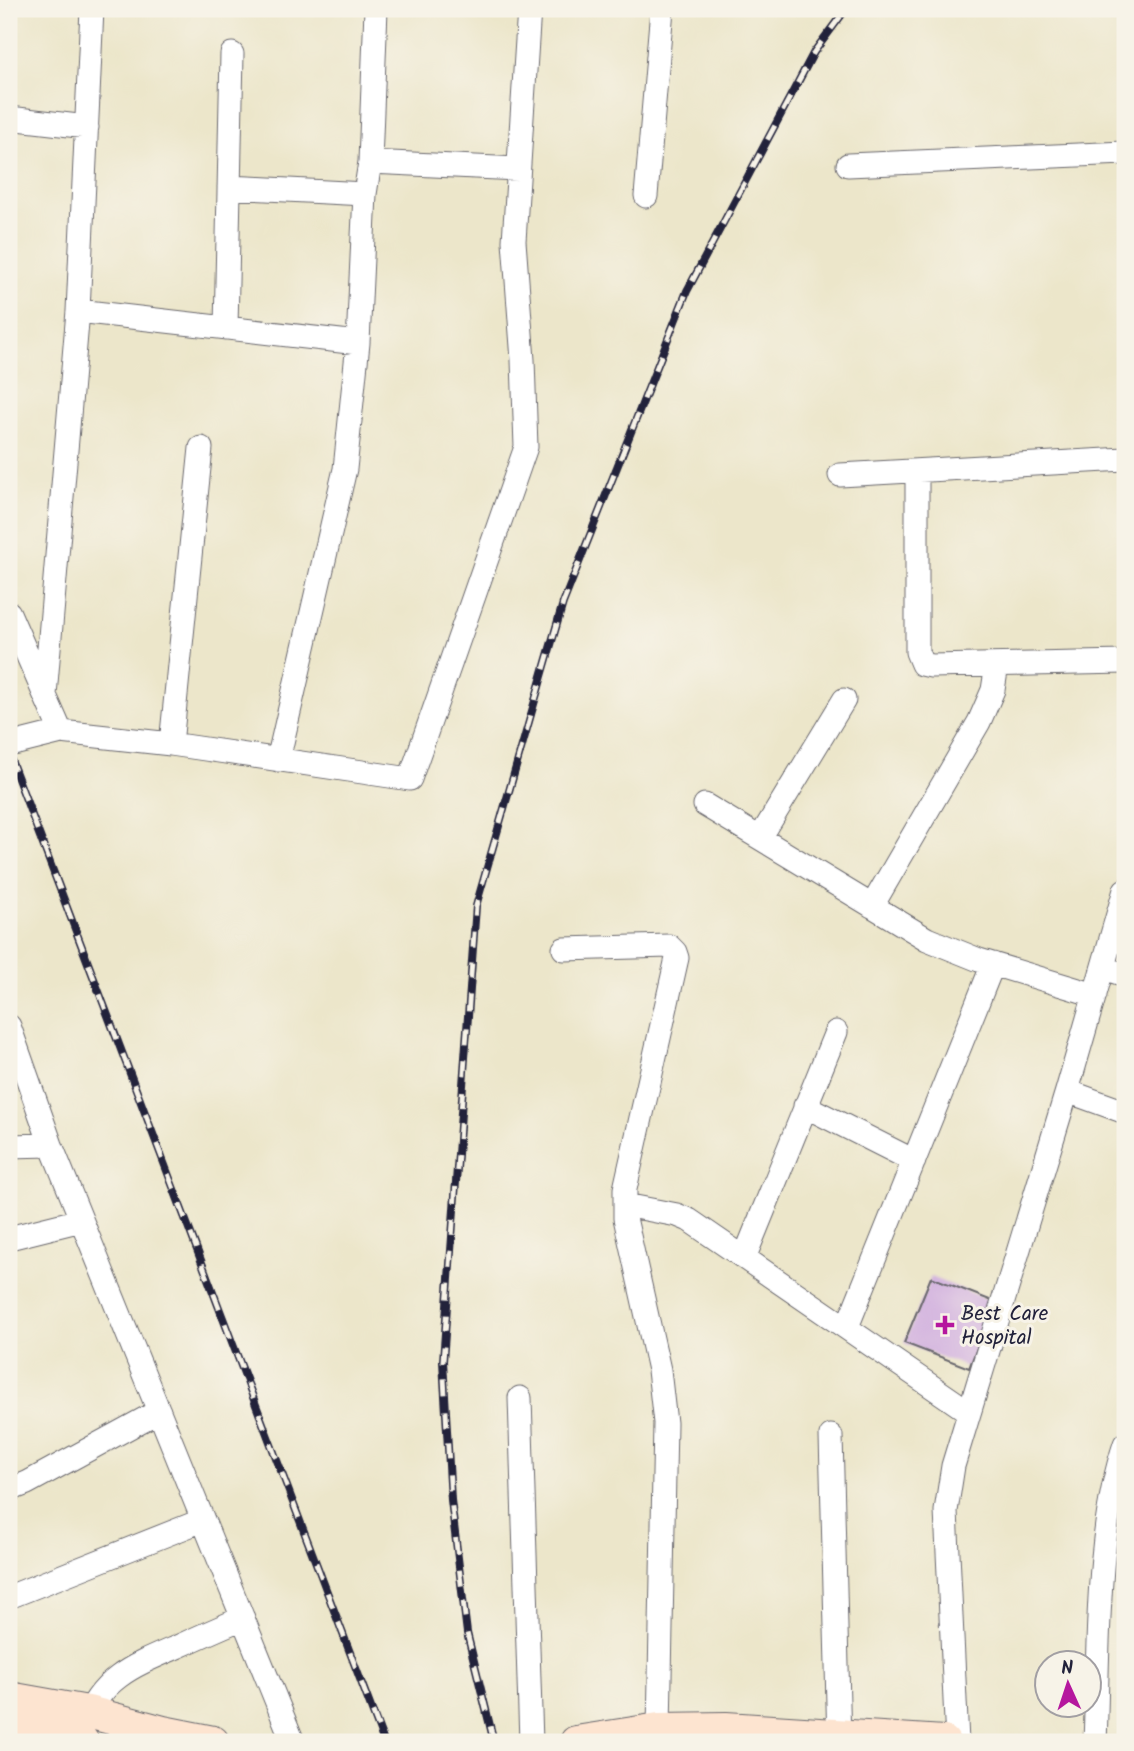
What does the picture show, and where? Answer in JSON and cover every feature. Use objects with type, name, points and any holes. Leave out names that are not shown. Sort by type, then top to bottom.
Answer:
[{"type":"street","points":[[45,695],[79,311],[92,9]]},
{"type":"street","points":[[278,760],[345,469],[358,343],[365,194],[370,162],[376,9]]},
{"type":"street","points":[[9,745],[61,732],[171,744],[410,779],[526,447],[523,360],[513,241],[529,9]]},
{"type":"street","points":[[646,196],[662,9]]},
{"type":"street","points":[[226,328],[232,54]]},
{"type":"street","points":[[9,118],[87,127]]},
{"type":"street","points":[[848,165],[1125,153]]},
{"type":"street","points":[[370,162],[518,169]]},
{"type":"street","points":[[229,187],[365,194]]},
{"type":"street","points":[[79,311],[358,343]]},
{"type":"street","points":[[171,744],[201,447]]},
{"type":"street","points":[[839,475],[1125,459]]},
{"type":"street","points":[[917,471],[919,659],[922,664],[1125,662]]},
{"type":"street","points":[[9,613],[61,732]]},
{"type":"street","points":[[872,906],[979,722],[993,690],[997,665]]},
{"type":"street","points":[[760,838],[844,701]]},
{"type":"street","points":[[705,805],[927,939],[956,952],[1095,995]]},
{"type":"street","points":[[957,1742],[946,1511],[953,1466],[1125,890]]},
{"type":"street","points":[[564,949],[669,946],[677,958],[627,1171],[625,1205],[625,1218],[659,1370],[665,1423],[659,1729]]},
{"type":"street","points":[[847,1327],[993,964]]},
{"type":"street","points":[[1103,968],[1125,975]]},
{"type":"street","points":[[9,1027],[51,1145],[293,1742]]},
{"type":"street","points":[[745,1256],[836,1032]]},
{"type":"street","points":[[1067,1091],[1125,1112]]},
{"type":"street","points":[[805,1106],[914,1161]]},
{"type":"street","points":[[9,1146],[51,1145]]},
{"type":"street","points":[[625,1205],[677,1215],[689,1220],[969,1412]]},
{"type":"street","points":[[9,1238],[81,1220]]},
{"type":"street","points":[[520,1398],[531,1742]]},
{"type":"street","points":[[9,1490],[27,1483],[159,1411]]},
{"type":"street","points":[[831,1436],[839,1739]]},
{"type":"street","points":[[1095,1742],[1102,1579],[1114,1487],[1125,1444]]},
{"type":"street","points":[[9,1597],[203,1520]]},
{"type":"street","points":[[83,1732],[102,1690],[130,1667],[243,1618]]},
{"type":"street","points":[[9,1698],[83,1732]]},
{"type":"street","points":[[9,1724],[83,1732],[163,1732],[212,1742]]},
{"type":"street","points":[[576,1742],[659,1729],[726,1735],[944,1742]]},
{"type":"building","points":[[931,1277],[995,1302],[969,1368],[904,1343]]},
{"type":"railway","points":[[494,1742],[467,1633],[451,1500],[443,1361],[476,906],[563,603],[687,291],[814,52],[846,9]]},
{"type":"railway","points":[[9,755],[384,1742]]},
{"type":"place","name":"Best Care Hospital","points":[[945,1325]]}]
